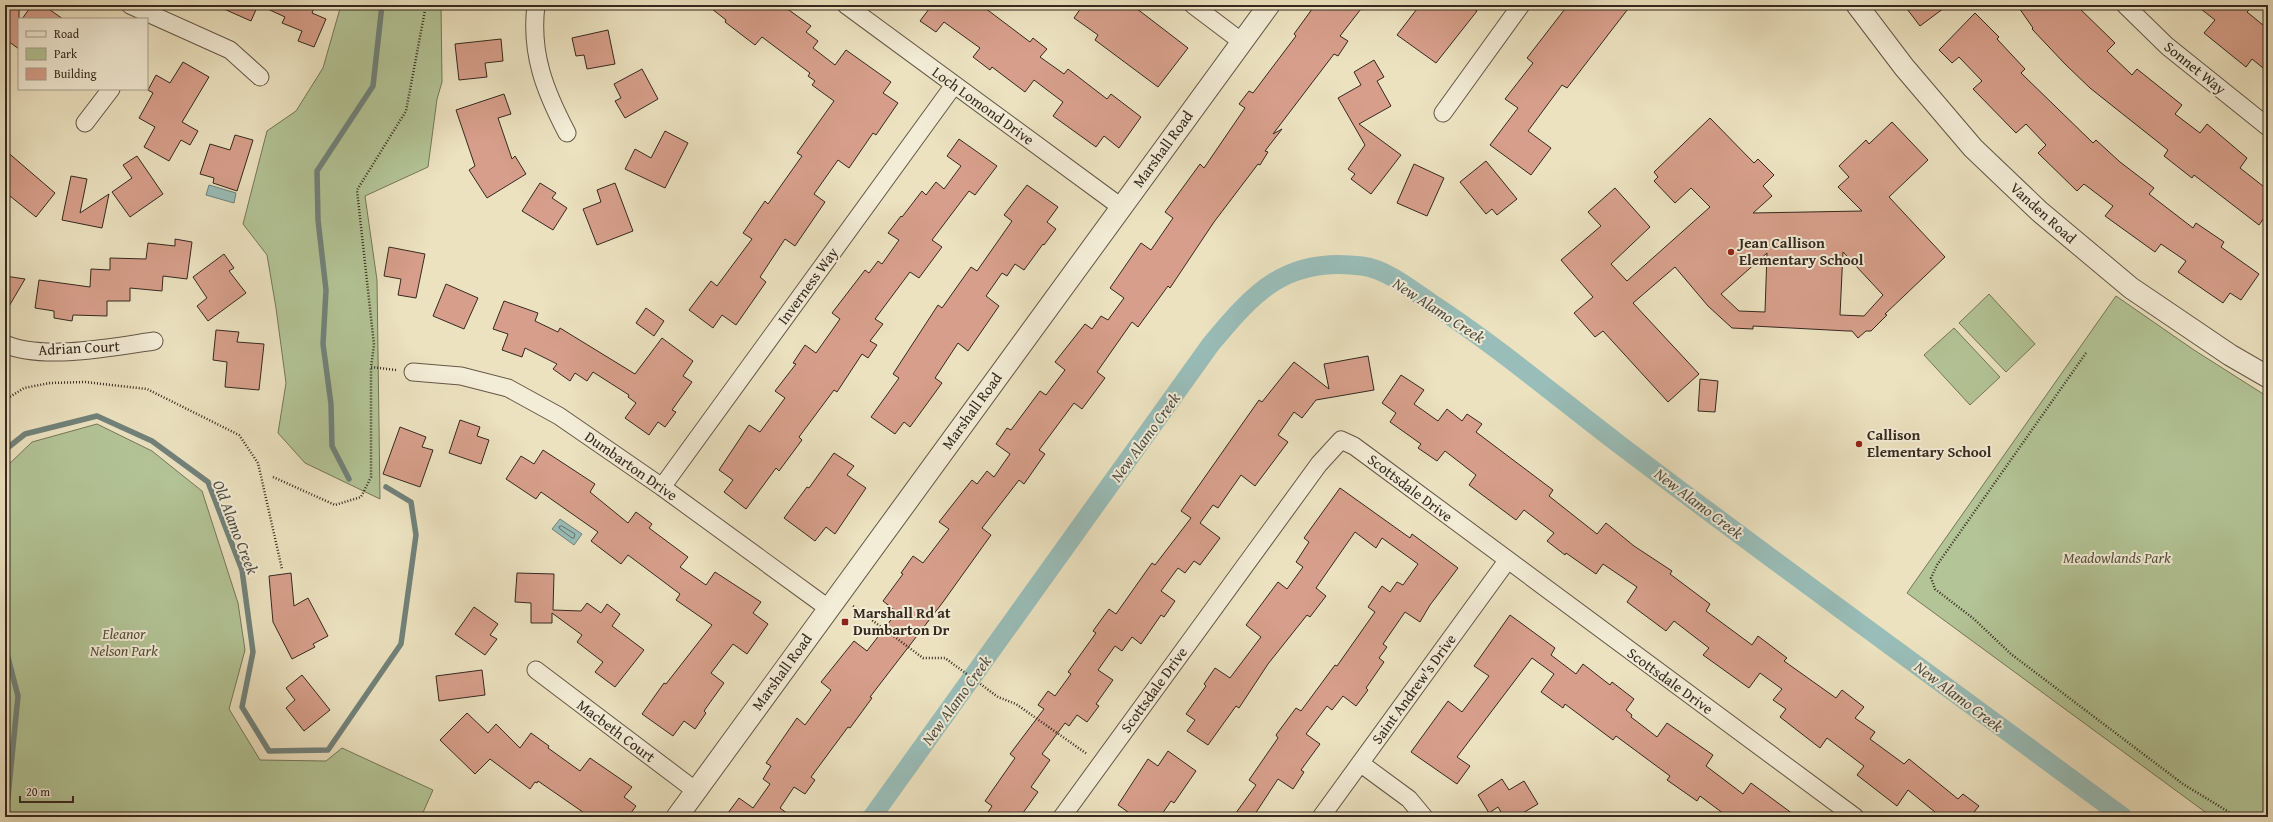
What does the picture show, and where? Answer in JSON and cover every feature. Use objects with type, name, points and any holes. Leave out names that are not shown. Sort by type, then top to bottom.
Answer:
[{"type":"street","points":[[536,5],[534,26],[537,61],[548,97],[567,133]]},
{"type":"street","name":"Loch Lomond Drive","points":[[846,5],[1121,207]]},
{"type":"street","points":[[1193,5],[1242,42]]},
{"type":"street","name":"Marshall Road","points":[[677,817],[1268,5]]},
{"type":"street","points":[[1443,113],[1521,5]]},
{"type":"street","name":"Vanden Road","points":[[1857,5],[1904,67],[1973,148],[2039,211],[2131,288],[2230,355],[2268,377]]},
{"type":"street","name":"Sonnet Way","points":[[2125,5],[2167,46],[2268,127]]},
{"type":"street","points":[[137,11],[230,50],[260,77]]},
{"type":"street","name":"Inverness Way","points":[[662,487],[954,85]]},
{"type":"street","points":[[85,123],[110,90]]},
{"type":"street","name":"Adrian Court","points":[[5,344],[16,349],[52,352],[154,341]]},
{"type":"street","name":"Dumbarton Drive","points":[[413,372],[461,376],[508,388],[559,416],[833,602]]},
{"type":"street","name":"Scottsdale Drive","points":[[1062,817],[1318,464],[1341,440],[1354,446],[1369,457],[1855,817]]},
{"type":"street","name":"Saint Andrew's Drive","points":[[1321,817],[1508,560]]},
{"type":"street","name":"Macbeth Court","points":[[536,670],[696,791]]},
{"type":"street","points":[[1360,762],[1409,799],[1424,817]]},
{"type":"path","points":[[273,477],[335,505],[361,497],[371,477],[370,367],[374,346],[357,190],[406,111],[426,5]]},
{"type":"path","points":[[2086,352],[1937,565],[1931,578],[1935,589],[1974,619],[2011,654],[2183,784],[2237,817]]},
{"type":"path","points":[[370,367],[413,372]]},
{"type":"path","points":[[5,400],[24,388],[50,383],[85,382],[147,389],[239,435],[258,462],[282,569]]},
{"type":"path","points":[[833,602],[923,658],[946,658],[998,697],[1016,704],[1100,764]]},
{"type":"green space","points":[[341,5],[441,5],[442,82],[437,99],[428,167],[365,196],[377,280],[380,499],[305,463],[278,433],[286,383],[276,308],[267,255],[243,224],[267,131],[296,111],[323,68]]},
{"type":"green space","points":[[1989,294],[2035,344],[2006,372],[1959,323]]},
{"type":"green space","name":"Meadowlands Park","points":[[2116,296],[2194,350],[2268,397],[2268,817],[2212,817],[1907,593]]},
{"type":"green space","points":[[1954,328],[2000,377],[1970,405],[1924,355]]},
{"type":"green space","name":"Eleanor Nelson Park","points":[[97,424],[152,451],[202,491],[238,603],[245,650],[229,709],[260,760],[326,761],[342,748],[433,790],[421,817],[5,817],[5,468],[32,442]]},
{"type":"water","points":[[209,185],[236,193],[234,203],[206,195]]},
{"type":"water","points":[[560,519],[582,534],[574,545],[552,529]]},
{"type":"building","points":[[5,5],[13,5],[19,9],[18,48],[5,39]]},
{"type":"building","points":[[32,5],[43,5],[62,18],[23,18]]},
{"type":"building","points":[[215,5],[258,5],[251,21]]},
{"type":"building","points":[[259,5],[315,5],[312,13],[326,19],[314,47],[298,41],[302,31],[282,23],[285,17]]},
{"type":"building","points":[[707,5],[782,5],[811,26],[806,32],[818,41],[813,48],[835,65],[846,50],[891,82],[883,93],[898,103],[876,135],[873,133],[849,168],[838,160],[814,194],[825,202],[795,246],[785,239],[760,277],[766,282],[736,325],[722,315],[713,328],[689,310],[711,281],[717,286],[752,239],[743,233],[765,201],[768,204],[802,156],[797,153],[834,101],[812,85],[815,81],[808,76],[810,73],[762,37],[755,45],[725,22],[726,20]]},
{"type":"building","points":[[932,5],[981,5],[1030,42],[1033,38],[1047,49],[1040,57],[1064,74],[1068,69],[1107,99],[1111,94],[1141,117],[1119,148],[1104,136],[1096,147],[1053,116],[1063,102],[1034,80],[1025,92],[992,67],[990,70],[973,57],[980,48],[944,22],[936,32],[920,21]]},
{"type":"building","points":[[1083,5],[1132,5],[1188,48],[1158,87],[1095,40],[1098,35],[1074,18]]},
{"type":"building","points":[[1315,5],[1364,5],[1340,36],[1348,41],[1338,56],[1334,54],[1273,134],[1282,129],[1265,151],[1268,152],[1260,165],[1258,164],[1214,222],[1170,288],[1168,286],[1138,327],[1132,322],[1097,372],[1105,378],[1082,409],[1074,403],[1039,450],[1045,454],[1024,484],[1019,480],[982,528],[991,535],[943,602],[870,697],[872,698],[850,728],[848,727],[811,777],[815,780],[805,794],[794,787],[780,808],[792,817],[725,817],[739,798],[753,808],[770,784],[763,779],[771,766],[766,763],[797,718],[805,725],[831,690],[821,682],[854,641],[867,651],[897,612],[883,601],[903,574],[901,573],[913,556],[923,563],[949,529],[939,522],[972,480],[977,484],[987,471],[994,477],[1010,454],[996,444],[1007,428],[1011,430],[1040,391],[1046,395],[1065,370],[1055,362],[1085,324],[1092,329],[1101,316],[1108,320],[1124,298],[1110,288],[1141,243],[1151,250],[1173,218],[1165,212],[1200,164],[1204,168],[1245,108],[1239,104],[1249,91],[1253,93],[1296,36],[1294,34]]},
{"type":"building","points":[[1420,5],[1469,5],[1477,11],[1436,63],[1397,35]]},
{"type":"building","points":[[1568,5],[1631,5],[1567,88],[1562,85],[1528,131],[1551,148],[1531,175],[1490,145],[1518,108],[1505,99],[1533,63],[1527,58]]},
{"type":"building","points":[[1904,5],[1948,5],[1920,26]]},
{"type":"building","points":[[2017,5],[2076,5],[2115,43],[2107,51],[2132,75],[2137,69],[2182,105],[2175,114],[2200,133],[2207,124],[2247,158],[2240,168],[2268,190],[2268,212],[2259,225],[2194,175],[2192,178],[2164,156],[2168,150],[2090,88],[2065,64],[2032,29],[2033,28]]},
{"type":"building","points":[[2196,5],[2253,5],[2247,12],[2268,29],[2268,72],[2252,59],[2246,67],[2204,33],[2215,20]]},
{"type":"building","points":[[1975,13],[1999,37],[1997,39],[2025,69],[2021,73],[2093,143],[2096,140],[2120,162],[2154,188],[2149,194],[2193,228],[2196,223],[2224,242],[2221,247],[2259,274],[2241,300],[2230,293],[2223,303],[2178,272],[2186,261],[2161,244],[2155,252],[2105,216],[2113,206],[2084,184],[2077,191],[2038,153],[2046,145],[2026,124],[2016,133],[1973,89],[1982,81],[1959,57],[1952,63],[1939,50]]},
{"type":"building","points":[[608,30],[615,64],[587,69],[584,55],[576,56],[572,38]]},
{"type":"building","points":[[501,39],[503,61],[485,63],[487,77],[459,80],[455,44]]},
{"type":"building","points":[[1374,60],[1384,77],[1377,81],[1391,106],[1359,124],[1401,155],[1371,194],[1351,179],[1355,174],[1348,169],[1365,145],[1338,98],[1361,85],[1354,72]]},
{"type":"building","points":[[183,62],[209,77],[182,122],[198,131],[190,145],[181,140],[169,161],[144,147],[155,127],[139,118],[153,93],[148,90],[156,75],[170,83]]},
{"type":"building","points":[[642,69],[658,99],[625,118],[615,101],[621,98],[614,84]]},
{"type":"building","points":[[504,94],[511,114],[498,118],[512,159],[515,156],[526,174],[487,198],[469,170],[475,166],[456,110]]},
{"type":"building","points":[[1710,118],[1754,163],[1758,159],[1774,175],[1763,186],[1772,196],[1753,213],[1862,211],[1838,187],[1849,177],[1839,166],[1866,140],[1869,144],[1892,122],[1928,160],[1889,197],[1945,257],[1885,314],[1887,315],[1871,331],[1866,331],[1858,338],[1852,331],[1753,326],[1753,329],[1732,328],[1708,306],[1675,267],[1633,303],[1699,374],[1668,402],[1603,331],[1595,337],[1574,313],[1593,297],[1561,260],[1601,226],[1588,212],[1615,188],[1650,227],[1611,264],[1627,281],[1710,207],[1691,188],[1675,203],[1654,181],[1658,177],[1654,172]],"holes":[[[1843,252],[1883,295],[1864,316],[1840,315]],[[1767,253],[1765,312],[1739,311],[1721,294]]]},
{"type":"building","points":[[665,131],[688,143],[665,188],[625,169],[635,149],[651,158]]},
{"type":"building","points":[[235,135],[253,140],[237,191],[213,183],[214,178],[200,174],[210,144],[230,150]]},
{"type":"building","points":[[959,139],[997,166],[975,195],[969,191],[932,240],[942,247],[919,278],[910,272],[875,319],[883,324],[870,341],[877,345],[868,358],[862,354],[837,392],[834,390],[799,437],[802,440],[779,471],[776,468],[746,509],[724,492],[733,480],[719,470],[749,425],[760,432],[785,398],[775,391],[796,364],[793,363],[805,345],[816,353],[840,319],[832,313],[865,270],[869,273],[878,261],[882,264],[899,240],[888,233],[901,216],[902,217],[922,191],[926,195],[936,182],[944,189],[961,166],[947,156]]},
{"type":"building","points":[[5,150],[55,193],[36,217],[5,192]]},
{"type":"building","points":[[137,156],[163,194],[130,217],[112,192],[132,178],[123,165]]},
{"type":"building","points":[[1486,161],[1517,199],[1497,215],[1492,209],[1486,214],[1460,182]]},
{"type":"building","points":[[1414,164],[1444,178],[1427,216],[1397,203]]},
{"type":"building","points":[[71,176],[87,179],[80,213],[109,194],[102,228],[62,220]]},
{"type":"building","points":[[540,183],[556,193],[552,198],[567,208],[553,230],[522,211]]},
{"type":"building","points":[[615,183],[633,231],[597,245],[583,209],[601,202],[597,190]]},
{"type":"building","points":[[1027,185],[1058,207],[1047,222],[1056,229],[1024,270],[1015,264],[1007,276],[1002,273],[986,296],[999,306],[968,351],[958,343],[935,378],[942,383],[910,427],[904,422],[895,434],[871,417],[899,378],[893,374],[938,305],[942,308],[971,267],[977,271],[1012,221],[1004,215]]},
{"type":"building","points":[[175,239],[192,242],[187,279],[163,276],[162,291],[130,288],[130,301],[107,301],[107,316],[73,315],[72,321],[54,318],[54,311],[35,308],[39,280],[90,287],[91,269],[110,270],[110,258],[146,259],[148,243],[175,246]]},
{"type":"building","points":[[389,247],[425,254],[416,298],[398,295],[401,279],[384,276]]},
{"type":"building","points":[[224,254],[234,268],[229,271],[246,293],[208,321],[197,306],[207,298],[193,277]]},
{"type":"building","points":[[5,276],[25,279],[5,313]]},
{"type":"building","points":[[446,284],[478,298],[464,329],[433,316]]},
{"type":"building","points":[[504,301],[538,313],[535,321],[558,332],[560,328],[635,374],[662,338],[693,361],[683,376],[692,382],[672,410],[676,412],[665,427],[658,422],[649,435],[625,418],[636,403],[628,397],[629,395],[593,372],[587,381],[575,373],[570,381],[553,369],[557,364],[525,348],[522,357],[502,350],[508,334],[493,329]]},
{"type":"building","points":[[646,308],[664,321],[654,336],[636,323]]},
{"type":"building","points":[[216,330],[239,332],[237,342],[264,344],[259,390],[225,387],[227,362],[213,360]]},
{"type":"building","points":[[1368,356],[1374,390],[1316,400],[1302,418],[1294,412],[1278,435],[1288,442],[1255,486],[1241,475],[1218,508],[1213,505],[1200,523],[1220,538],[1200,565],[1194,561],[1185,573],[1178,568],[1161,591],[1175,601],[1164,617],[1161,615],[1141,644],[1132,637],[1122,651],[1115,646],[1098,670],[1113,680],[1096,704],[1099,706],[1087,722],[1077,715],[1069,726],[1065,723],[1042,754],[1050,760],[1031,787],[1038,792],[1020,817],[985,817],[992,806],[985,801],[1015,758],[1010,754],[1044,709],[1038,705],[1048,691],[1055,696],[1071,674],[1068,672],[1096,633],[1093,631],[1109,609],[1116,614],[1152,563],[1155,565],[1191,518],[1181,511],[1259,400],[1262,402],[1294,362],[1329,389],[1324,364]]},
{"type":"building","points":[[1401,375],[1424,390],[1414,404],[1438,421],[1447,409],[1462,421],[1467,414],[1482,424],[1476,432],[1553,490],[1549,496],[1597,534],[1606,523],[1634,546],[1672,571],[1670,574],[1710,604],[1706,611],[1752,645],[1758,636],[1787,658],[1784,661],[1836,698],[1842,690],[1864,707],[1855,718],[1875,732],[1870,739],[1904,764],[1909,759],[1958,799],[1963,794],[1979,806],[1970,817],[1941,817],[1908,790],[1897,806],[1857,775],[1864,766],[1827,738],[1820,748],[1780,717],[1786,709],[1773,700],[1782,689],[1760,673],[1749,688],[1703,655],[1709,648],[1674,621],[1666,631],[1627,602],[1637,587],[1603,564],[1596,574],[1566,553],[1565,555],[1547,541],[1554,533],[1524,510],[1516,520],[1469,485],[1476,475],[1445,451],[1437,461],[1418,448],[1421,444],[1390,422],[1396,413],[1382,403]]},
{"type":"building","points":[[1700,379],[1718,381],[1715,412],[1698,411]]},
{"type":"building","points":[[460,420],[480,427],[477,436],[489,440],[481,464],[449,453]]},
{"type":"building","points":[[400,427],[426,437],[422,447],[433,450],[420,487],[383,474]]},
{"type":"building","points":[[543,450],[595,484],[590,492],[628,523],[636,512],[652,524],[649,528],[688,557],[680,567],[706,585],[715,572],[761,602],[753,613],[768,624],[747,654],[733,644],[711,673],[724,683],[704,711],[706,713],[695,729],[684,721],[673,736],[642,714],[664,683],[666,684],[712,625],[676,600],[680,594],[628,555],[621,564],[591,541],[598,532],[541,492],[536,499],[506,479],[521,456],[534,464]]},
{"type":"building","points":[[834,453],[854,466],[847,475],[866,488],[835,534],[826,527],[815,541],[784,518],[807,487],[809,488]]},
{"type":"building","points":[[1340,488],[1410,538],[1412,534],[1458,568],[1430,605],[1420,622],[1405,612],[1383,644],[1387,647],[1379,658],[1384,662],[1366,688],[1368,690],[1356,706],[1343,696],[1332,710],[1327,706],[1306,734],[1320,744],[1301,770],[1304,772],[1293,789],[1278,779],[1253,817],[1233,817],[1256,785],[1249,780],[1278,738],[1276,735],[1296,708],[1301,711],[1335,665],[1337,666],[1375,612],[1368,607],[1382,586],[1390,592],[1397,582],[1403,585],[1418,564],[1382,538],[1376,548],[1355,532],[1316,588],[1326,596],[1310,617],[1307,615],[1268,664],[1239,708],[1236,706],[1208,745],[1187,731],[1195,720],[1186,714],[1206,686],[1204,684],[1215,668],[1230,678],[1261,637],[1246,625],[1278,582],[1287,589],[1303,567],[1296,562],[1309,542],[1304,538]]},
{"type":"building","points":[[291,573],[294,606],[308,598],[328,636],[313,644],[315,647],[292,659],[273,622],[269,576]]},
{"type":"building","points":[[517,573],[554,574],[553,610],[581,611],[587,603],[601,613],[607,604],[620,614],[612,626],[644,650],[615,687],[595,672],[603,662],[577,642],[582,635],[552,613],[552,623],[531,623],[531,603],[515,602]]},
{"type":"building","points":[[474,607],[498,624],[490,635],[497,639],[485,655],[455,634]]},
{"type":"building","points":[[1510,615],[1555,648],[1551,655],[1576,674],[1583,664],[1610,685],[1612,682],[1634,699],[1626,710],[1632,715],[1631,717],[1657,737],[1667,723],[1713,755],[1706,766],[1743,794],[1751,783],[1797,817],[1728,817],[1700,796],[1697,801],[1667,780],[1670,776],[1616,736],[1613,740],[1565,704],[1563,708],[1541,692],[1554,674],[1532,658],[1457,757],[1470,766],[1457,784],[1411,752],[1448,701],[1462,712],[1489,676],[1474,666]]},
{"type":"building","points":[[482,670],[485,695],[439,701],[436,676]]},
{"type":"building","points":[[302,675],[330,710],[304,731],[286,708],[295,700],[286,688]]},
{"type":"building","points":[[467,713],[488,733],[496,724],[520,748],[531,733],[549,746],[548,748],[580,771],[590,758],[632,787],[624,797],[636,806],[628,817],[590,817],[538,781],[537,783],[535,782],[530,789],[490,759],[475,774],[440,740]]},
{"type":"building","points":[[1168,751],[1196,771],[1174,803],[1171,801],[1160,817],[1135,817],[1118,805],[1148,759],[1158,766]]},
{"type":"building","points":[[1502,779],[1509,790],[1524,781],[1538,804],[1516,817],[1504,817],[1498,807],[1489,813],[1478,795]]},
{"type":"waterway","name":"Old Alamo Creek","points":[[349,479],[332,446],[331,404],[323,344],[326,290],[318,220],[317,171],[373,86],[382,5]]},
{"type":"waterway","name":"New Alamo Creek","points":[[872,817],[1211,344],[1258,293],[1275,281],[1293,272],[1313,267],[1336,264],[1362,266],[1389,275],[1455,319],[1745,539],[2123,817]]},
{"type":"waterway","name":"Old Alamo Creek","points":[[5,450],[25,434],[97,416],[152,441],[208,482],[242,570],[253,652],[242,707],[269,751],[328,750],[401,644],[416,535],[411,502],[386,487]]},
{"type":"waterway","name":"Old Alamo Creek","points":[[5,646],[18,696],[6,817]]},
{"type":"place","name":"Jean Callison Elementary School","points":[[1731,252]]},
{"type":"place","name":"Callison Elementary School","points":[[1859,444]]},
{"type":"place","name":"Marshall Rd at Dumbarton Dr","points":[[845,622]]}]
